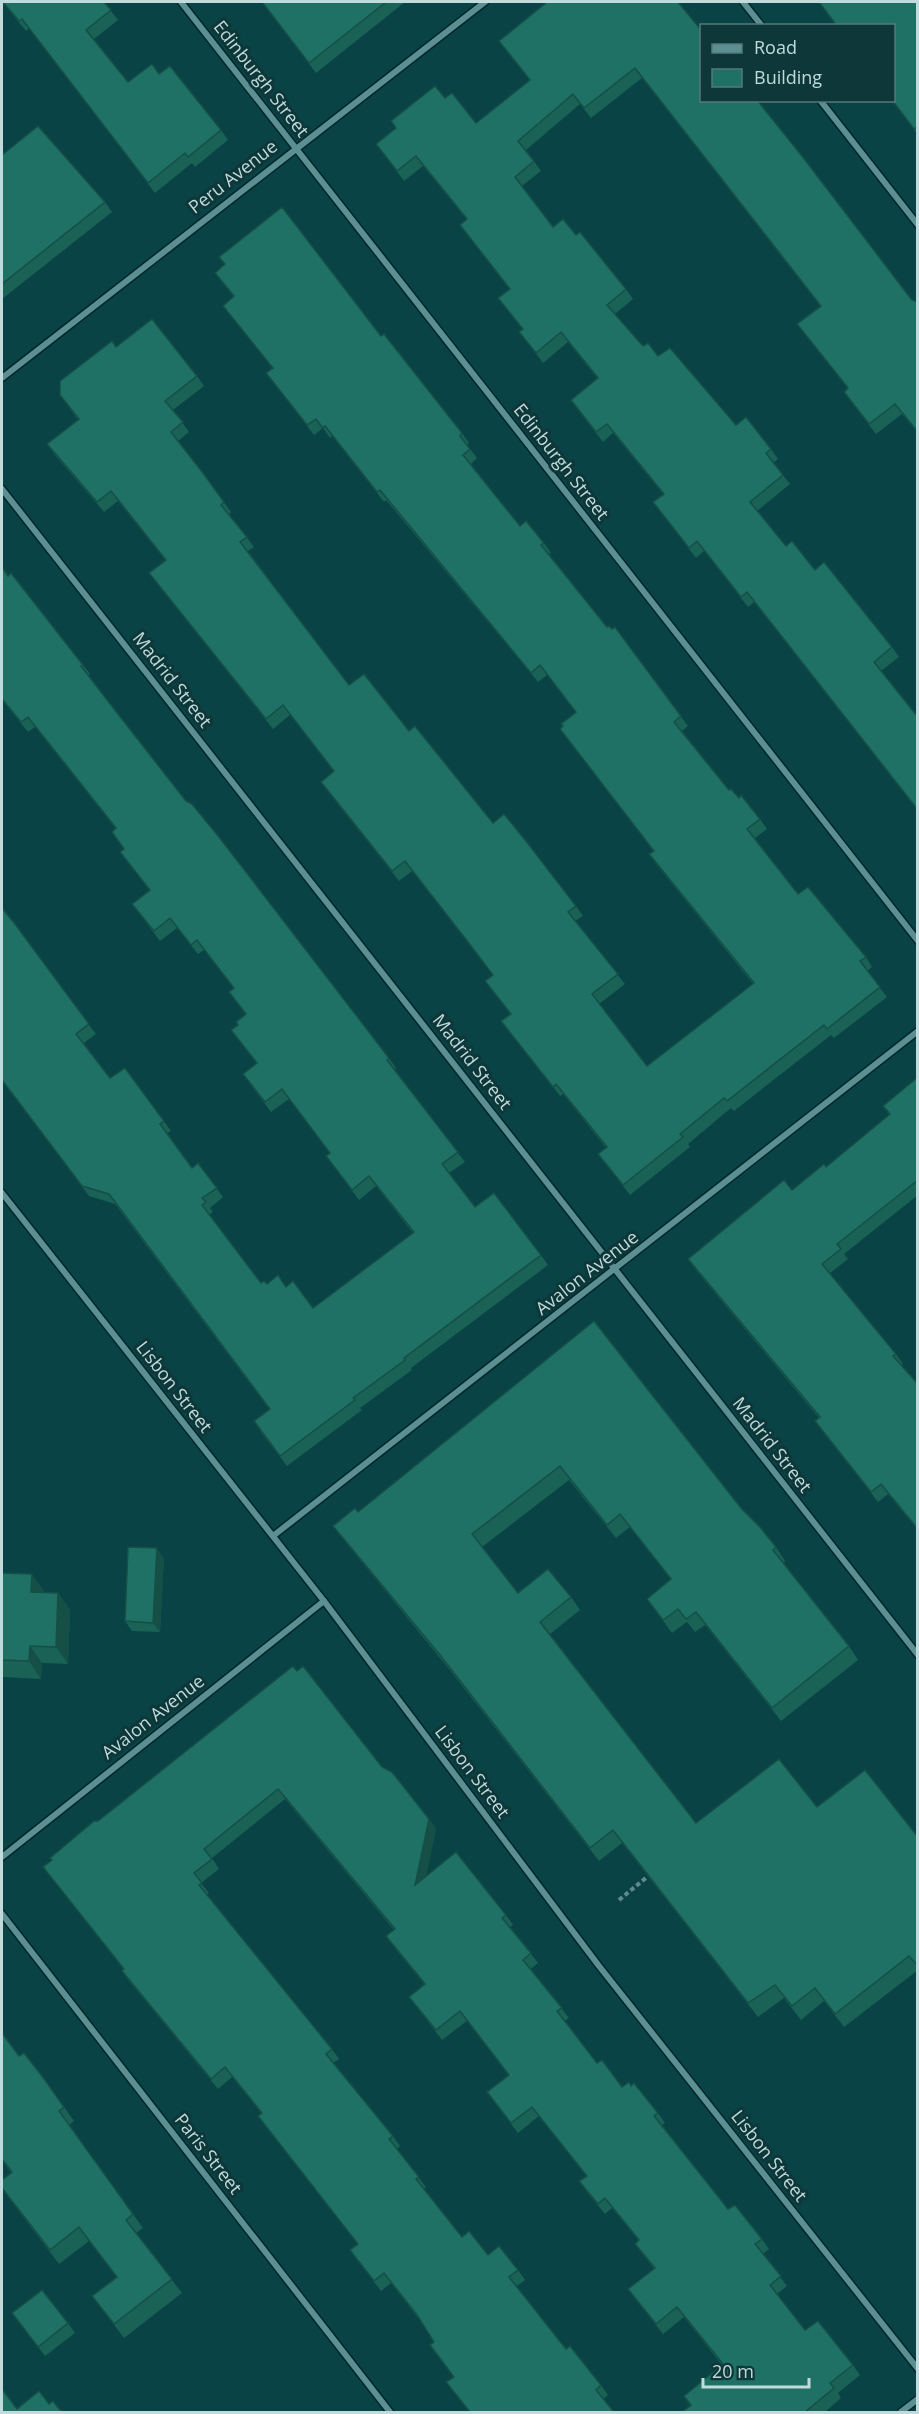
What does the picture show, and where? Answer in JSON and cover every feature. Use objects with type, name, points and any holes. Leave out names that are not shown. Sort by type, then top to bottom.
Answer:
[{"type":"street","name":"Edinburgh Street","points":[[181,2],[918,941]]},
{"type":"street","name":"Peru Avenue","points":[[2,378],[485,2]]},
{"type":"street","points":[[743,2],[760,24]]},
{"type":"street","points":[[822,102],[918,225]]},
{"type":"street","name":"Madrid Street","points":[[2,489],[918,1655]]},
{"type":"street","name":"Avalon Avenue","points":[[273,1536],[616,1270],[918,1030]]},
{"type":"street","name":"Lisbon Street","points":[[2,1193],[324,1601],[599,1966],[918,2369]]},
{"type":"street","name":"Avalon Avenue","points":[[2,1857],[324,1601]]},
{"type":"street","name":"Paris Street","points":[[2,1914],[390,2412]]},
{"type":"street","points":[[901,2412],[918,2399]]},
{"type":"path","points":[[619,1900],[647,1877]]},
{"type":"building","points":[[3,2],[104,2],[111,10],[86,30],[128,82],[152,64],[159,74],[170,66],[221,130],[188,157],[185,153],[148,183],[22,19],[19,21]]},
{"type":"building","points":[[262,2],[386,2],[309,63]]},
{"type":"building","points":[[547,2],[678,2],[700,29],[700,102],[759,102],[912,300],[918,302],[918,432],[895,404],[869,424],[844,392],[848,388],[797,324],[821,306],[635,68],[584,108],[573,94],[518,141],[534,161],[515,177],[553,227],[563,219],[576,235],[580,232],[626,289],[607,305],[643,346],[648,343],[658,356],[670,348],[736,425],[746,417],[771,449],[766,453],[783,475],[750,502],[786,546],[792,541],[815,570],[824,562],[892,647],[874,662],[918,717],[918,810],[747,592],[741,597],[697,541],[689,548],[653,502],[664,494],[607,424],[596,432],[571,400],[598,378],[561,332],[536,353],[519,332],[523,329],[498,298],[510,289],[460,225],[467,219],[416,156],[397,171],[376,144],[396,128],[391,121],[435,86],[445,98],[452,93],[476,123],[530,80],[499,41]]},
{"type":"building","points":[[819,2],[918,2],[918,126],[914,129],[894,102],[895,24],[836,24]]},
{"type":"building","points":[[38,126],[105,202],[2,284],[2,155]]},
{"type":"building","points":[[282,207],[381,336],[384,334],[462,433],[460,436],[470,449],[463,455],[520,526],[526,521],[544,543],[541,545],[607,627],[612,629],[615,627],[681,716],[674,722],[729,790],[731,789],[739,798],[741,795],[760,819],[747,829],[798,894],[808,887],[866,957],[860,961],[880,987],[827,1029],[824,1025],[727,1101],[724,1098],[680,1134],[683,1137],[623,1185],[598,1154],[607,1147],[556,1084],[553,1087],[501,1021],[511,1014],[485,981],[493,975],[468,942],[405,861],[392,871],[321,782],[334,771],[283,705],[266,719],[149,573],[166,560],[111,491],[97,502],[47,444],[79,419],[60,395],[60,381],[112,341],[116,347],[152,319],[197,376],[165,401],[183,422],[171,432],[224,502],[221,505],[247,537],[240,542],[349,685],[364,674],[409,731],[415,726],[493,823],[504,814],[526,841],[576,906],[568,912],[618,974],[592,994],[647,1066],[754,983],[649,854],[654,851],[560,729],[563,726],[561,724],[576,712],[540,665],[531,673],[380,490],[377,492],[325,426],[323,428],[316,419],[307,425],[266,373],[273,368],[223,306],[234,296],[215,273],[225,264],[219,257]]},
{"type":"building","points":[[2,567],[8,576],[11,573],[83,665],[81,666],[111,705],[186,801],[192,804],[219,837],[389,1058],[387,1060],[458,1152],[442,1164],[475,1207],[494,1193],[541,1255],[404,1358],[405,1360],[353,1398],[355,1400],[280,1456],[254,1421],[270,1409],[109,1194],[82,1186],[2,1080],[2,908],[89,1024],[76,1034],[110,1078],[125,1068],[164,1121],[160,1124],[192,1168],[198,1163],[217,1188],[202,1198],[206,1202],[202,1205],[261,1283],[264,1281],[267,1284],[278,1275],[286,1287],[293,1281],[313,1308],[414,1232],[369,1176],[352,1190],[326,1156],[330,1153],[282,1089],[265,1102],[243,1074],[257,1063],[231,1030],[238,1025],[236,1022],[246,1014],[229,992],[234,988],[197,940],[191,945],[170,918],[154,931],[132,904],[150,890],[120,852],[124,849],[112,832],[116,828],[28,717],[21,722],[2,699]]},
{"type":"building","points":[[918,1077],[918,1180],[837,1244],[841,1249],[822,1264],[896,1354],[893,1356],[918,1384],[918,1529],[881,1484],[871,1492],[815,1421],[820,1417],[688,1259],[784,1180],[792,1190],[824,1164],[826,1167],[890,1114],[883,1106]]},
{"type":"building","points":[[594,1321],[741,1508],[776,1547],[773,1550],[849,1646],[772,1708],[696,1612],[686,1619],[678,1609],[663,1620],[647,1599],[671,1579],[620,1514],[607,1525],[560,1466],[472,1534],[518,1593],[548,1569],[571,1597],[540,1622],[696,1823],[779,1759],[817,1807],[865,1770],[918,1837],[918,1966],[909,1956],[835,2014],[815,1988],[792,2006],[775,1985],[748,2003],[613,1830],[590,1848],[440,1655],[333,1526],[355,1508],[358,1512]]},
{"type":"building","points":[[128,1547],[157,1548],[153,1623],[125,1621]]},
{"type":"building","points":[[2,1573],[32,1574],[31,1592],[58,1593],[56,1647],[30,1646],[29,1661],[2,1660]]},
{"type":"building","points":[[293,1666],[297,1671],[303,1666],[382,1767],[392,1772],[429,1819],[415,1885],[456,1852],[506,1915],[502,1918],[531,1953],[523,1960],[562,2008],[557,2011],[597,2063],[602,2060],[622,2087],[629,2082],[631,2086],[634,2083],[658,2113],[654,2116],[728,2209],[735,2205],[762,2239],[755,2244],[781,2276],[770,2285],[805,2330],[818,2321],[853,2365],[830,2383],[834,2388],[805,2412],[682,2412],[691,2405],[684,2396],[723,2364],[677,2307],[656,2324],[628,2289],[655,2268],[635,2244],[639,2240],[605,2198],[598,2204],[579,2181],[587,2176],[532,2107],[511,2123],[487,2092],[509,2075],[460,2011],[436,2030],[409,1997],[425,1984],[386,1936],[395,1929],[278,1789],[204,1849],[212,1859],[194,1873],[202,1883],[199,1885],[332,2049],[326,2054],[393,2136],[389,2139],[419,2177],[416,2179],[462,2237],[469,2231],[488,2255],[499,2246],[518,2270],[509,2277],[566,2349],[570,2346],[601,2385],[596,2390],[614,2412],[470,2412],[446,2382],[454,2377],[430,2345],[434,2342],[417,2315],[384,2273],[374,2281],[350,2250],[358,2244],[258,2116],[262,2113],[225,2067],[211,2079],[122,1971],[124,1969],[43,1867],[52,1860],[50,1858],[94,1821],[98,1821]]},
{"type":"building","points":[[2,2033],[19,2056],[24,2053],[64,2107],[59,2111],[133,2214],[126,2220],[172,2279],[114,2324],[92,2296],[117,2277],[79,2227],[50,2250],[2,2188],[2,2180],[12,2172],[2,2159]]},
{"type":"building","points":[[42,2290],[68,2323],[38,2347],[12,2313]]},
{"type":"building","points":[[2,2389],[17,2409],[39,2391],[49,2404],[53,2401],[64,2412],[2,2412]]}]
